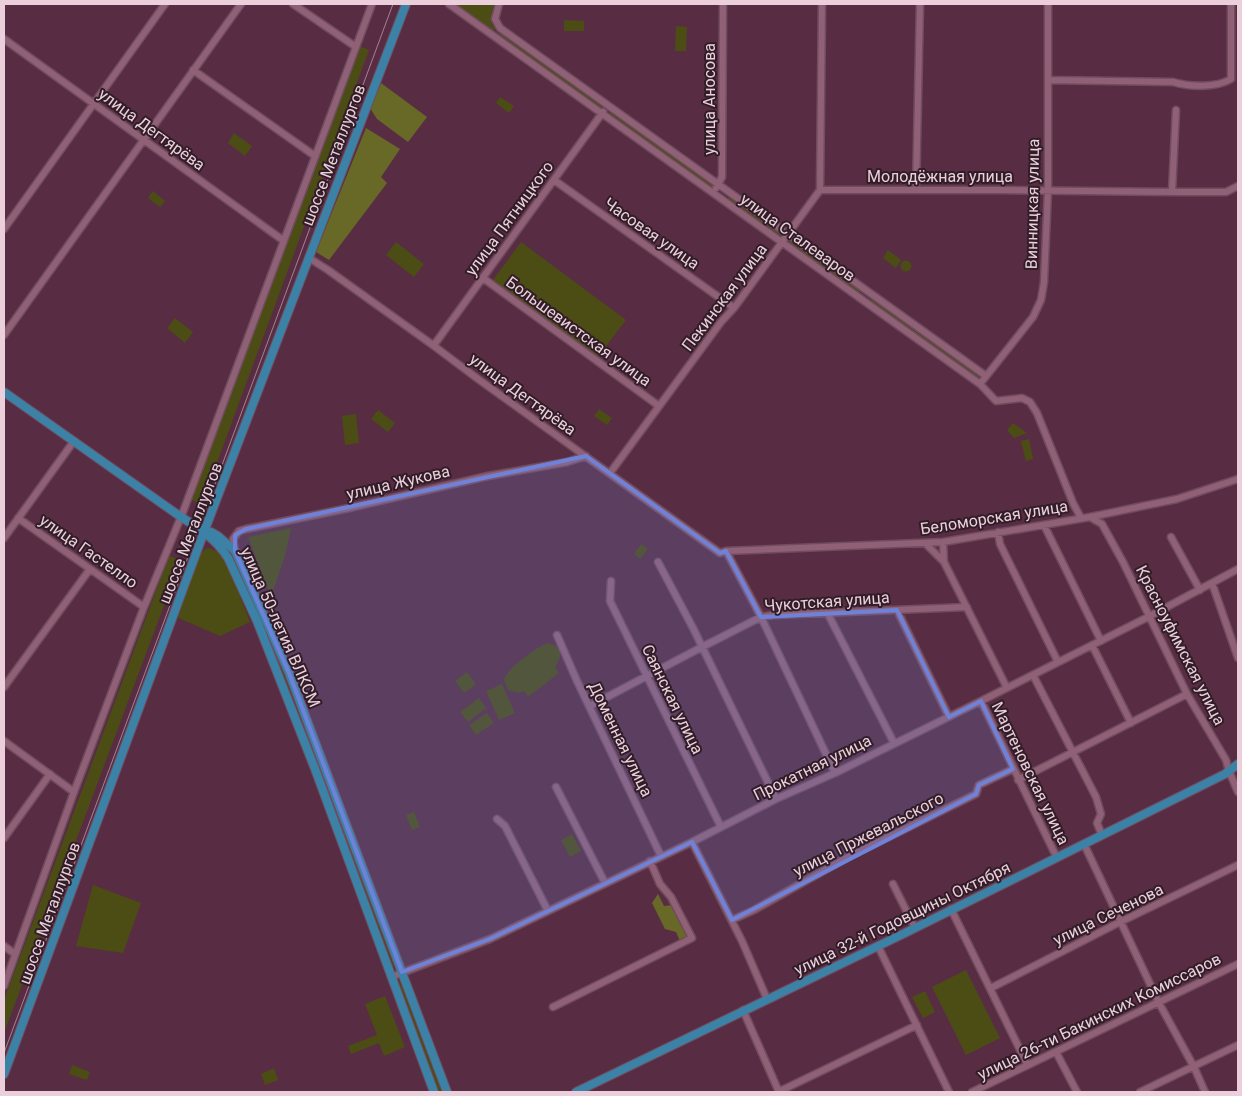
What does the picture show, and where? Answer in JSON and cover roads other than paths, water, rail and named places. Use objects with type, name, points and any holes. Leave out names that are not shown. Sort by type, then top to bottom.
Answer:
[{"type":"main road","name":"шоссе Металлургов","points":[[4,1074],[204,532],[406,4]]},
{"type":"main road","points":[[4,392],[204,532]]},
{"type":"main road","name":"улица 50-летия ВЛКСМ","points":[[204,532],[211,532],[218,536],[235,552],[290,673],[447,1092]]},
{"type":"main road","name":"улица 50-летия ВЛКСМ","points":[[204,532],[222,548],[228,558],[257,622],[315,770],[434,1092]]},
{"type":"main road","name":"улица 32-й Годовщины Октября","points":[[576,1092],[1102,836],[1229,771],[1238,764]]},
{"type":"street","points":[[4,229],[165,4]]},
{"type":"street","points":[[4,336],[241,4]]},
{"type":"street","points":[[293,4],[356,48]]},
{"type":"street","name":"шоссе Металлургов","points":[[4,986],[74,792],[180,517],[372,4]]},
{"type":"street","name":"улица Сталеваров","points":[[449,4],[980,384],[996,401],[1022,398],[1030,402],[1037,413],[1072,503],[1081,518]]},
{"type":"street","points":[[492,34],[500,28],[495,19],[499,4]]},
{"type":"street","name":"улица Аносова","points":[[713,192],[722,177],[723,4]]},
{"type":"street","points":[[820,190],[822,4]]},
{"type":"street","points":[[916,190],[920,4]]},
{"type":"street","name":"Винницкая улица","points":[[980,384],[1033,317],[1041,300],[1044,282],[1048,190],[1048,4]]},
{"type":"street","points":[[1048,80],[1173,82],[1183,85],[1222,84],[1231,79],[1232,4]]},
{"type":"street","name":"улица Сталеваров","points":[[500,28],[986,376]]},
{"type":"street","name":"улица Дегтярёва","points":[[4,38],[284,241]]},
{"type":"street","points":[[194,70],[315,156]]},
{"type":"street","name":"улица Пятницкого","points":[[434,346],[607,106]]},
{"type":"street","points":[[1172,192],[1176,110]]},
{"type":"street","name":"Часовая улица","points":[[554,180],[734,308]]},
{"type":"street","name":"Молодёжная улица","points":[[820,190],[1226,192],[1238,186]]},
{"type":"street","name":"Пекинская улица","points":[[610,473],[721,322],[734,308],[783,243],[820,190]]},
{"type":"street","name":"улица Дегтярёва","points":[[309,258],[723,552]]},
{"type":"street","name":"Большевистская улица","points":[[483,278],[659,406]]},
{"type":"street","points":[[862,300],[868,292]]},
{"type":"street","points":[[4,538],[74,441]]},
{"type":"street","name":"улица Жукова","points":[[235,552],[232,543],[239,532],[488,476],[567,462],[586,456]]},
{"type":"street","name":"Беломорская улица","points":[[723,552],[943,542],[1090,517],[1177,499],[1238,479]]},
{"type":"street","name":"Красноуфимская улица","points":[[1090,517],[1102,524],[1150,616],[1187,694],[1226,760],[1238,792]]},
{"type":"street","name":"улица Гастелло","points":[[18,518],[144,607]]},
{"type":"street","points":[[1044,525],[1101,641]]},
{"type":"street","points":[[998,532],[1000,544],[1058,662]]},
{"type":"street","points":[[1171,538],[1200,590]]},
{"type":"street","points":[[943,542],[944,562]]},
{"type":"street","points":[[925,543],[944,562]]},
{"type":"street","points":[[723,552],[761,617],[835,773]]},
{"type":"street","points":[[658,562],[702,647],[776,799]]},
{"type":"street","name":"Мартеновская улица","points":[[944,562],[1007,688]]},
{"type":"street","points":[[4,687],[90,569]]},
{"type":"street","name":"Прокатная улица","points":[[391,977],[490,939],[692,842],[776,799],[835,773],[1034,675],[1238,569]]},
{"type":"street","name":"Саянская улица","points":[[611,582],[610,601],[721,827]]},
{"type":"street","points":[[1212,583],[1237,653]]},
{"type":"street","name":"Чукотская улица","points":[[590,706],[761,617],[967,607]]},
{"type":"street","points":[[897,610],[949,717]]},
{"type":"street","points":[[828,614],[894,743]]},
{"type":"street","name":"Доменная улица","points":[[557,635],[661,856]]},
{"type":"street","points":[[1092,645],[1131,723]]},
{"type":"street","points":[[1034,675],[1096,797],[1101,814],[1097,823],[1102,836]]},
{"type":"street","points":[[1018,780],[1187,694]]},
{"type":"street","name":"Мартеновская улица","points":[[981,701],[1057,858]]},
{"type":"street","points":[[4,741],[74,792]]},
{"type":"street","name":"улица Пржевальского","points":[[732,920],[754,910],[848,857],[976,794],[980,785],[1013,769]]},
{"type":"street","points":[[4,838],[50,774]]},
{"type":"street","points":[[556,786],[604,883]]},
{"type":"street","points":[[497,819],[505,826],[548,911]]},
{"type":"street","points":[[692,842],[732,920],[768,999]]},
{"type":"street","name":"Мартеновская улица","points":[[1084,844],[1159,1003],[1194,1066],[1205,1092]]},
{"type":"street","points":[[553,1007],[692,938],[671,897],[660,884],[650,861]]},
{"type":"street","name":"улица Сеченова","points":[[991,988],[1120,922],[1238,866]]},
{"type":"street","points":[[893,884],[915,928]]},
{"type":"street","points":[[951,909],[1028,1064]]},
{"type":"street","points":[[4,946],[15,954]]},
{"type":"street","points":[[878,946],[950,1092]]},
{"type":"street","name":"улица 26-ти Бакинских Комиссаров","points":[[972,1092],[1238,964]]},
{"type":"street","points":[[743,1010],[779,1092],[917,1026]]},
{"type":"street","points":[[1140,1092],[1238,1045]]},
{"type":"street","points":[[1056,1052],[1077,1092]]},
{"type":"tram line","points":[[4,1053],[393,4]]}]
